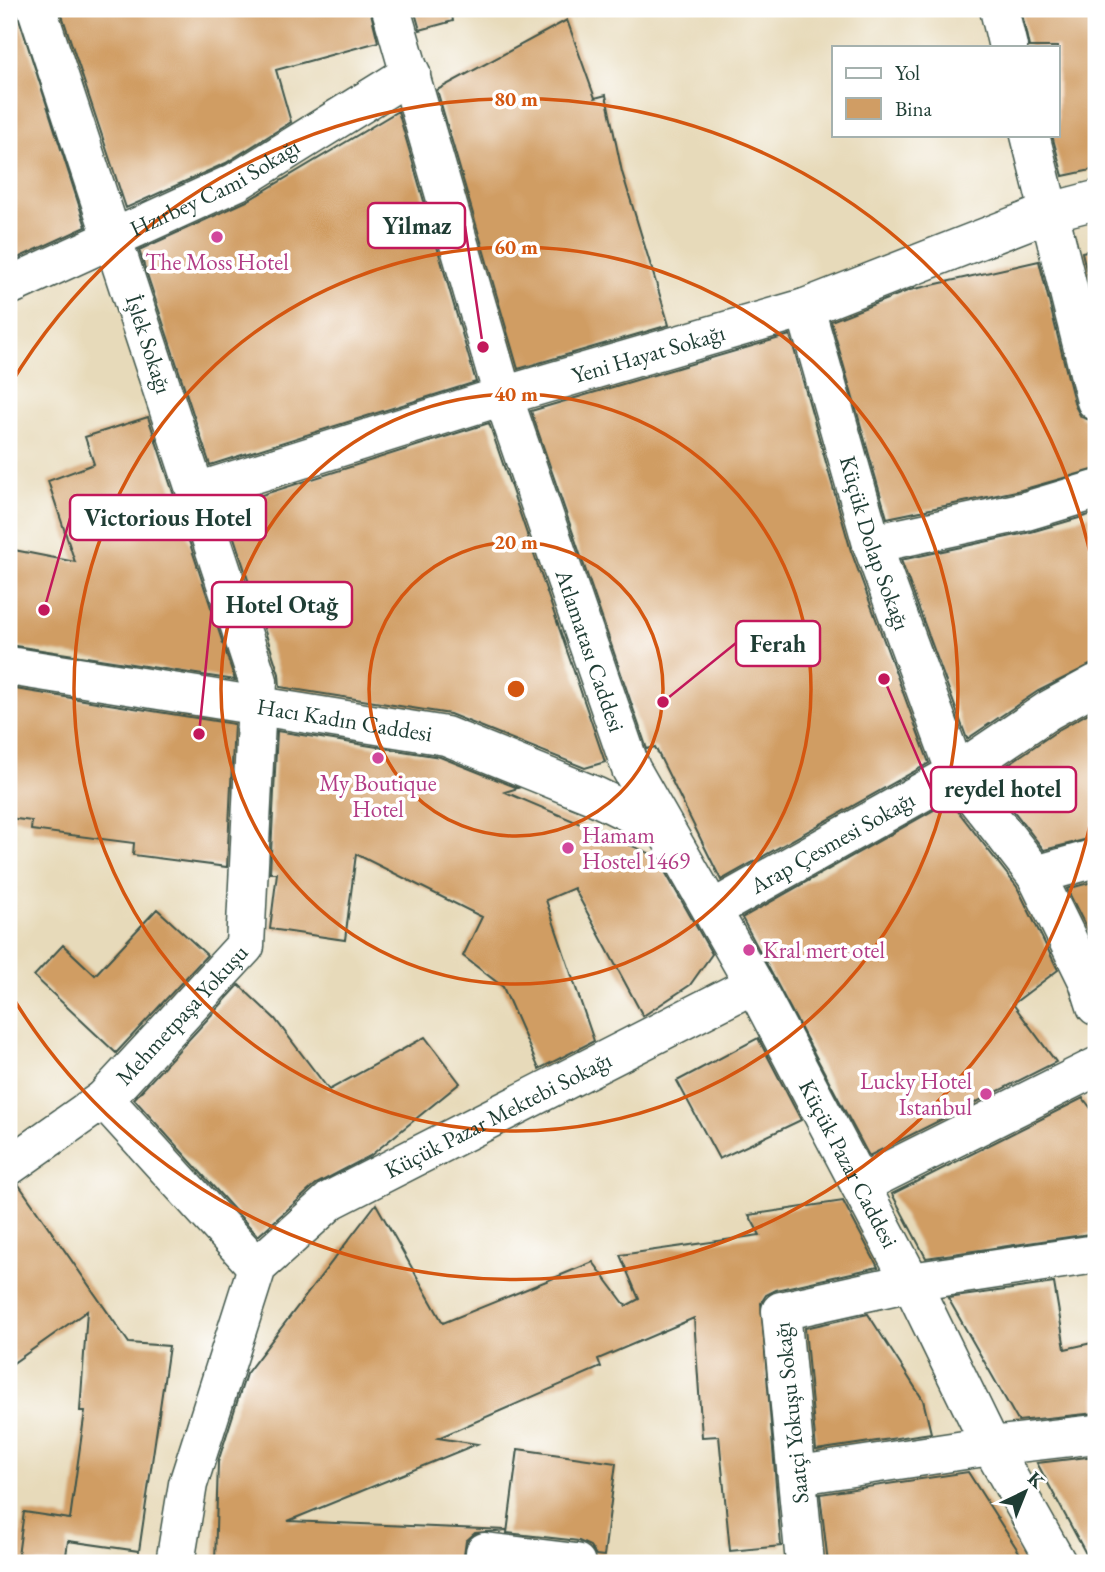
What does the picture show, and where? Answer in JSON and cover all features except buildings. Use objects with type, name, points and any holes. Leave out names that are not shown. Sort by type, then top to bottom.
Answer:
[{"type":"street","name":"İşlek Sokağı","points":[[37,9],[197,492],[258,694]]},
{"type":"street","name":"Atlamatası Caddesi","points":[[391,9],[503,396],[631,769]]},
{"type":"street","points":[[999,9],[1008,46]]},
{"type":"street","name":"Hzırbey Cami Sokağı","points":[[9,286],[114,235],[236,182],[411,74]]},
{"type":"street","points":[[1030,136],[1096,401]]},
{"type":"street","name":"Yeni Hayat Sokağı","points":[[197,492],[503,396],[805,308],[1050,212],[1096,200]]},
{"type":"street","name":"Küçük Dolap Sokağı","points":[[805,308],[872,544],[956,773],[1036,875],[1088,981],[1096,1006]]},
{"type":"street","points":[[872,544],[1026,511],[1096,490]]},
{"type":"street","name":"Hacı Kadın Caddesi","points":[[9,666],[143,685],[258,694],[446,736],[595,796],[665,830]]},
{"type":"street","name":"Arap Çesmesi Sokağı","points":[[712,910],[956,773],[1049,710],[1096,684]]},
{"type":"street","name":"Mehmetpaşa Yokuşu","points":[[9,1165],[104,1099],[245,946],[258,694]]},
{"type":"street","name":"Küçük Pazar Caddesi","points":[[631,769],[754,984],[911,1282],[991,1446],[1057,1563]]},
{"type":"street","points":[[1036,875],[1096,858]]},
{"type":"street","name":"Küçük Pazar Mektebi Sokağı","points":[[257,1267],[331,1200],[754,984]]},
{"type":"street","points":[[860,1185],[1096,1067]]},
{"type":"street","points":[[104,1099],[257,1267],[188,1484],[175,1563]]},
{"type":"street","points":[[911,1282],[1096,1254]]},
{"type":"street","name":"Saatçi Yokuşu Sokağı","points":[[805,1563],[799,1475],[781,1311],[911,1282]]},
{"type":"street","points":[[799,1475],[991,1446],[1096,1434]]},
{"type":"street","points":[[485,1563],[485,1552],[576,1563]]},
{"type":"shaded area","points":[[9,9],[1096,9],[1096,1563],[9,1563]]},
{"type":"place","name":"The Moss Hotel","points":[[217,237]]},
{"type":"place","name":"Yilmaz","points":[[483,347]]},
{"type":"place","name":"Victorious Hotel","points":[[44,610]]},
{"type":"place","name":"reydel hotel","points":[[884,679]]},
{"type":"place","name":"Ferah","points":[[663,702]]},
{"type":"place","name":"Hotel Otağ","points":[[199,734]]},
{"type":"place","name":"My Boutique Hotel","points":[[378,758]]},
{"type":"place","name":"Hamam Hostel 1469","points":[[568,848]]},
{"type":"place","name":"Kral mert otel","points":[[749,950]]},
{"type":"place","name":"Lucky Hotel Istanbul","points":[[986,1094]]}]
